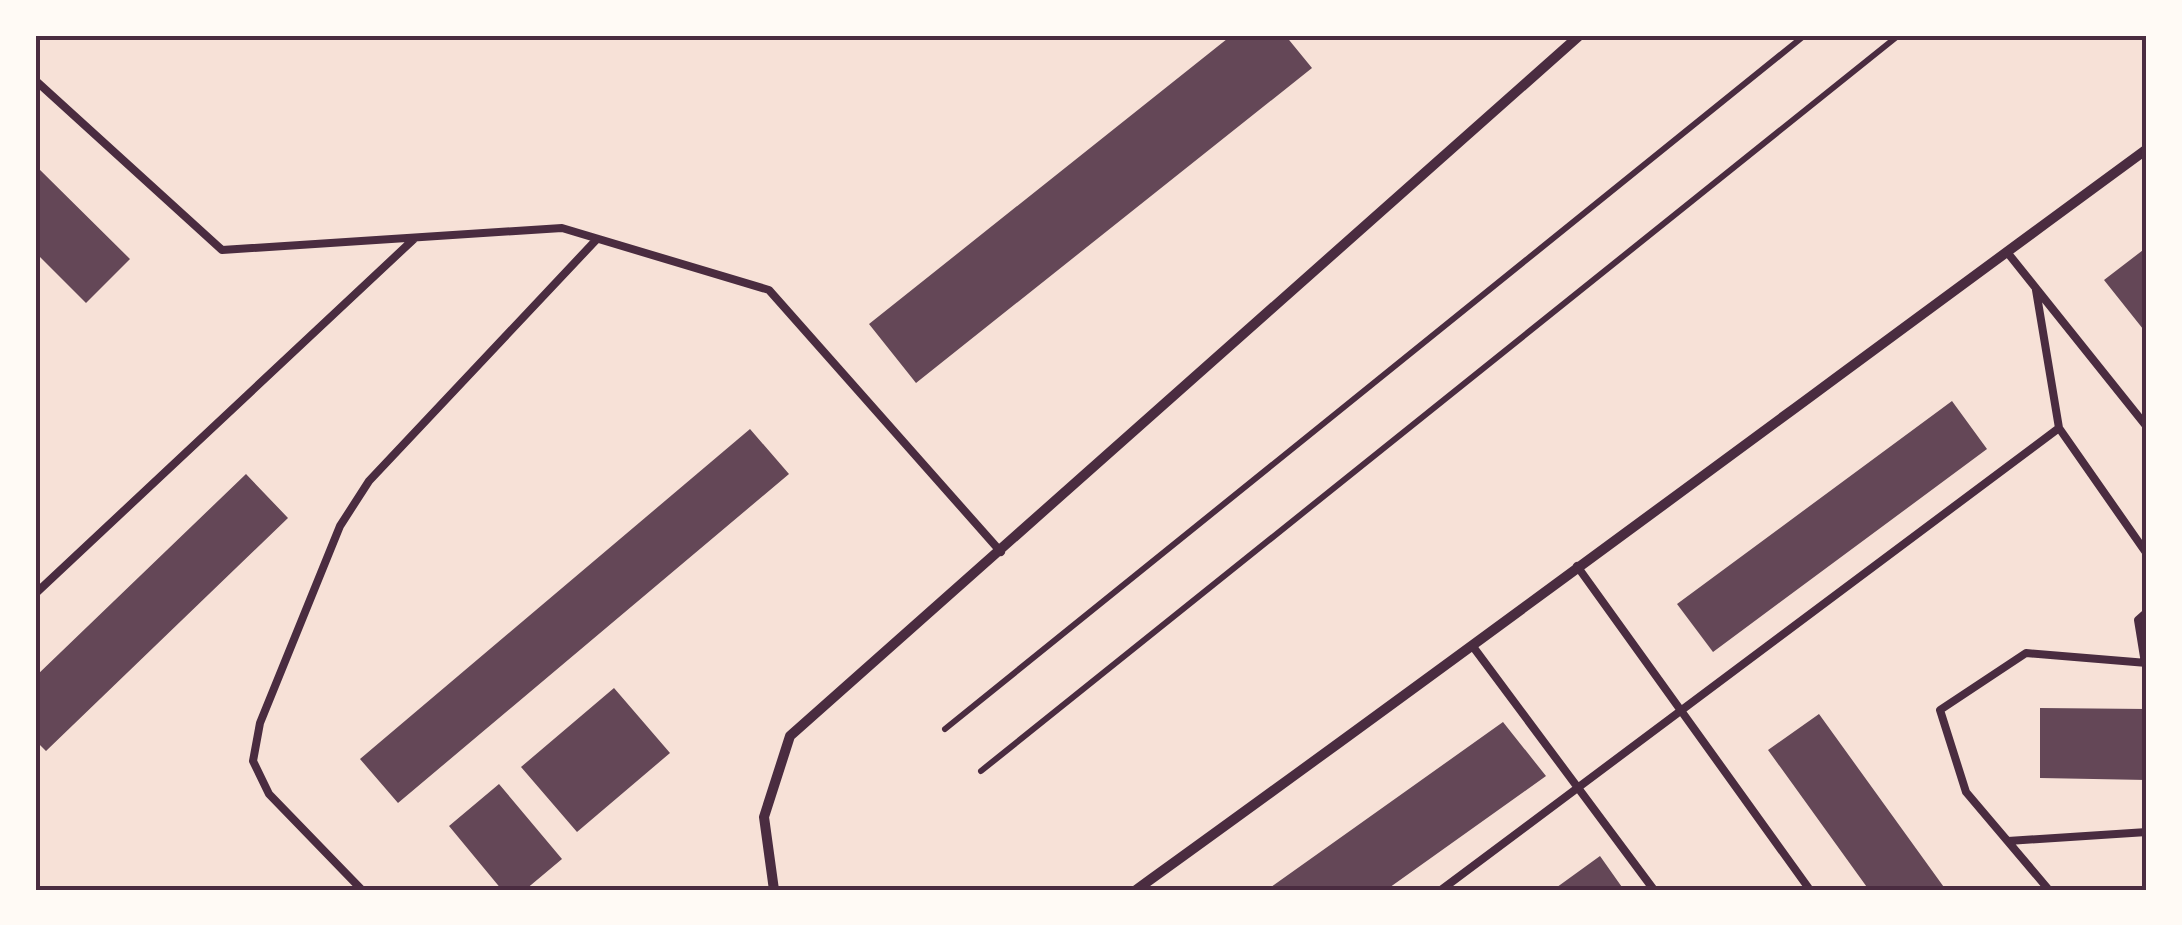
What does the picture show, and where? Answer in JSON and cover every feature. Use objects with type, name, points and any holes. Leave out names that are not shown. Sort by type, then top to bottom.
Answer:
[{"type":"street","points":[[774,890],[764,817],[790,736],[1580,35]]},
{"type":"street","points":[[1136,890],[1474,648],[1577,566],[2147,149]]},
{"type":"lane","points":[[35,80],[222,250],[562,228],[769,290],[1000,552]]},
{"type":"lane","points":[[35,594],[415,238]]},
{"type":"lane","points":[[362,890],[269,794],[254,762],[260,723],[340,526],[369,481],[597,239]]},
{"type":"lane","points":[[2007,252],[2147,427]]},
{"type":"lane","points":[[2035,286],[2059,428],[2147,554]]},
{"type":"lane","points":[[1442,890],[2059,428]]},
{"type":"lane","points":[[1577,566],[1810,890]]},
{"type":"lane","points":[[2050,890],[1966,792],[1940,710],[2026,653],[2146,663],[2138,620],[2147,612]]},
{"type":"lane","points":[[1474,648],[1654,890]]},
{"type":"lane","points":[[2008,841],[2147,832]]},
{"type":"path","points":[[945,729],[1805,35]]},
{"type":"path","points":[[981,771],[1899,35]]},
{"type":"building","points":[[1232,35],[1285,35],[1312,68],[916,383],[869,324]]},
{"type":"building","points":[[35,165],[130,259],[86,303],[35,252]]},
{"type":"building","points":[[2147,247],[2147,334],[2104,280]]},
{"type":"building","points":[[1952,401],[1987,449],[1713,652],[1677,604]]},
{"type":"building","points":[[750,429],[789,474],[398,803],[360,759]]},
{"type":"building","points":[[246,474],[288,518],[46,751],[35,740],[35,677]]},
{"type":"building","points":[[614,688],[670,753],[577,832],[521,767]]},
{"type":"building","points":[[2040,708],[2147,709],[2147,780],[2040,778]]},
{"type":"building","points":[[1819,714],[1946,890],[1869,890],[1768,750]]},
{"type":"building","points":[[1503,722],[1546,776],[1386,890],[1267,890]]},
{"type":"building","points":[[499,784],[562,859],[525,890],[502,890],[449,826]]},
{"type":"building","points":[[1600,856],[1624,890],[1553,890]]}]
